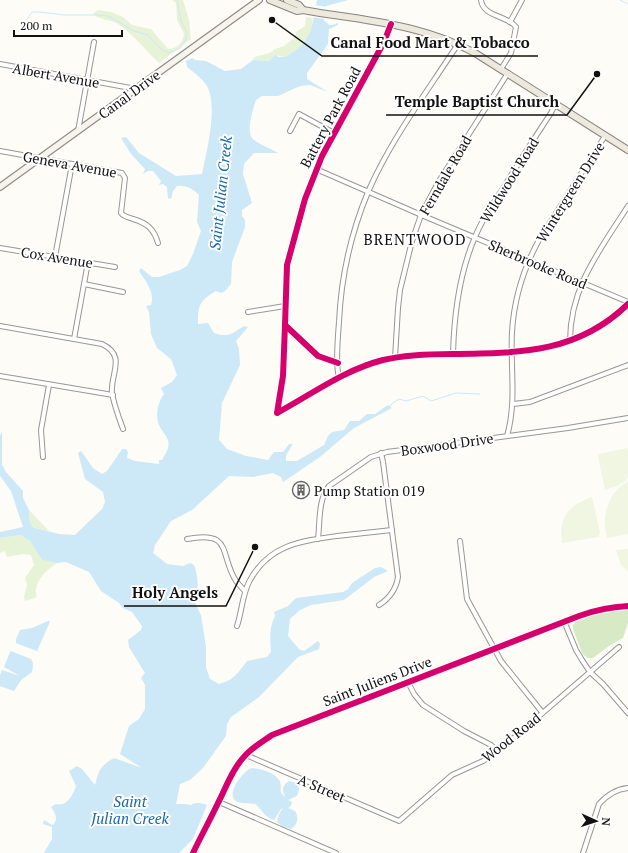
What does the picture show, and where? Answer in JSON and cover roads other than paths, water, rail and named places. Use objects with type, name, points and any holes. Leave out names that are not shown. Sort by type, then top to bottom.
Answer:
[{"type":"main road","name":"Canal Drive","points":[[0,187],[259,0]]},
{"type":"main road","points":[[270,0],[297,11],[303,10],[391,24],[423,31],[458,44],[501,69],[628,150]]},
{"type":"main road","points":[[287,0],[299,5],[303,10]]},
{"type":"street","points":[[481,0],[485,10],[515,25],[516,31],[511,53],[501,69]]},
{"type":"street","points":[[510,22],[522,0]]},
{"type":"street","name":"Battery Park Road","points":[[339,377],[277,413],[283,371],[285,280],[288,259],[305,199],[316,169],[384,42],[391,24]]},
{"type":"street","points":[[78,131],[94,42]]},
{"type":"street","points":[[458,44],[392,147],[368,192],[355,228],[346,266],[340,308],[337,370],[339,377],[358,367],[395,358],[431,354],[536,350],[570,341],[597,328],[609,320],[628,303]]},
{"type":"street","name":"Albert Avenue","points":[[0,64],[136,89]]},
{"type":"street","name":"Ferndale Road","points":[[395,358],[400,290],[412,241],[422,215],[442,175],[508,74]]},
{"type":"street","name":"Wildwood Road","points":[[453,354],[459,290],[474,238],[494,202],[555,104]]},
{"type":"street","points":[[290,131],[299,114],[334,133]]},
{"type":"street","name":"Wintergreen Drive","points":[[507,436],[513,404],[512,327],[515,302],[522,277],[540,238],[605,136]]},
{"type":"street","name":"Geneva Avenue","points":[[0,151],[122,173],[125,178],[121,211],[123,215],[149,226],[156,236],[158,243]]},
{"type":"street","points":[[55,257],[72,164]]},
{"type":"street","name":"Sherbrooke Road","points":[[316,169],[628,303]]},
{"type":"street","points":[[570,341],[572,317],[582,282],[628,206]]},
{"type":"street","name":"Cox Avenue","points":[[0,248],[115,267]]},
{"type":"street","points":[[74,339],[88,262]]},
{"type":"street","points":[[84,284],[123,292]]},
{"type":"street","points":[[248,312],[285,306]]},
{"type":"street","points":[[285,325],[318,356],[338,363]]},
{"type":"street","points":[[0,326],[102,344],[112,351],[116,364],[112,388],[123,429]]},
{"type":"street","points":[[513,404],[530,402],[628,365]]},
{"type":"street","points":[[0,376],[113,395]]},
{"type":"street","points":[[43,457],[41,430],[49,385]]},
{"type":"street","name":"Boxwood Drive","points":[[318,539],[322,498],[326,490],[329,486],[365,461],[381,453],[568,428],[628,418]]},
{"type":"street","points":[[378,605],[390,596],[397,582],[398,571],[381,453]]},
{"type":"street","points":[[237,626],[245,591],[255,572],[273,554],[294,544],[318,539],[392,530]]},
{"type":"street","points":[[187,539],[204,537],[218,541],[224,548],[236,580],[245,591]]},
{"type":"street","points":[[460,541],[467,599],[501,661],[513,678],[542,712]]},
{"type":"street","name":"Saint Juliens Drive","points":[[193,853],[234,769],[252,748],[272,735],[564,621],[595,610],[614,606],[628,606]]},
{"type":"street","points":[[564,621],[576,650],[590,672],[603,684],[628,713]]},
{"type":"street","name":"Wood Road","points":[[399,821],[452,775],[483,761],[498,751],[619,647]]},
{"type":"street","points":[[408,682],[414,694],[423,705],[464,731],[491,745],[498,751]]},
{"type":"street","name":"A Street","points":[[246,754],[399,821]]},
{"type":"street","points":[[582,853],[599,804],[618,790],[628,788]]},
{"type":"street","points":[[219,802],[336,853]]},
{"type":"water","name":"Saint Julian Creek","points":[[317,0],[348,0],[326,6],[324,20],[328,24],[332,25],[338,23],[338,25],[329,29],[328,44],[307,73],[307,79],[328,92],[310,85],[300,86],[278,96],[262,96],[256,100],[251,120],[250,135],[257,142],[278,153],[254,153],[244,164],[243,174],[252,203],[242,210],[242,216],[245,220],[245,227],[232,262],[231,284],[225,291],[221,293],[216,291],[206,298],[201,304],[198,312],[198,324],[208,323],[214,333],[227,335],[244,326],[248,327],[236,341],[239,349],[240,365],[222,403],[219,440],[227,449],[246,456],[268,460],[274,452],[283,452],[289,444],[293,444],[286,455],[286,461],[297,461],[324,445],[328,436],[332,432],[344,430],[350,421],[359,421],[367,414],[375,414],[388,405],[392,408],[354,428],[320,457],[283,482],[281,477],[273,473],[253,477],[229,476],[192,510],[171,521],[155,545],[153,553],[167,564],[183,566],[190,563],[194,565],[198,584],[195,603],[201,615],[206,647],[206,667],[210,679],[219,684],[232,678],[247,661],[267,657],[271,652],[270,634],[275,616],[274,612],[288,606],[296,598],[343,592],[348,589],[352,583],[375,568],[381,567],[388,571],[374,577],[344,600],[311,605],[300,610],[290,619],[288,636],[299,649],[304,651],[318,641],[320,644],[319,649],[298,657],[259,697],[231,717],[227,724],[226,736],[203,768],[190,780],[180,784],[176,804],[191,805],[199,803],[207,805],[193,839],[179,853],[44,853],[52,839],[52,827],[43,824],[44,820],[52,825],[54,824],[56,817],[51,807],[56,804],[63,804],[69,800],[76,786],[69,771],[77,766],[82,769],[95,785],[101,769],[106,763],[114,758],[142,768],[120,754],[129,726],[139,719],[145,709],[145,685],[141,678],[145,673],[129,647],[128,640],[141,630],[142,626],[132,612],[123,608],[119,603],[101,591],[89,572],[66,562],[57,563],[42,560],[30,541],[21,535],[0,538],[0,532],[23,527],[11,491],[0,476],[0,436],[2,431],[2,465],[6,472],[23,491],[23,498],[29,510],[29,519],[32,527],[59,534],[75,535],[102,509],[105,502],[103,492],[85,479],[78,453],[81,451],[93,468],[102,474],[107,471],[122,449],[126,449],[128,452],[127,458],[135,461],[159,464],[159,460],[162,460],[169,444],[160,428],[157,417],[160,401],[164,394],[161,388],[172,382],[177,375],[171,359],[157,348],[151,334],[149,312],[146,306],[151,305],[152,296],[149,287],[139,271],[141,268],[152,277],[159,277],[187,266],[201,231],[197,222],[199,195],[189,188],[177,186],[173,191],[171,199],[168,198],[167,187],[163,184],[159,185],[161,181],[153,171],[148,171],[143,174],[145,169],[131,154],[121,138],[126,137],[139,153],[176,176],[202,174],[212,117],[212,105],[207,86],[187,67],[186,61],[192,58],[195,60],[206,61],[225,71],[241,69],[253,60],[269,61],[276,54],[278,57],[283,57],[298,49],[307,38],[312,24]]},
{"type":"water","points":[[50,621],[37,651],[16,643],[20,630],[32,628]]},
{"type":"water","points":[[11,651],[31,659],[33,664],[32,672],[21,680],[14,691],[0,686],[0,675],[2,670],[20,676],[4,667]]},
{"type":"water","points":[[252,768],[267,771],[277,777],[280,781],[281,793],[286,798],[283,787],[286,783],[289,781],[298,785],[299,790],[297,796],[288,800],[292,802],[291,806],[288,808],[295,811],[297,816],[296,823],[291,829],[282,826],[277,822],[279,814],[283,808],[274,820],[268,817],[255,804],[240,803],[233,798],[234,788],[237,783],[245,773]]},
{"type":"waterway","points":[[27,19],[32,12],[64,15],[108,16],[134,31],[148,35],[161,49],[166,52],[172,52],[180,48],[186,39],[187,33],[181,21],[177,0]]},
{"type":"waterway","points":[[620,0],[628,4]]},
{"type":"waterway","points":[[390,406],[399,399],[406,401],[423,396],[431,401],[456,393],[480,394]]},
{"type":"place","name":"Canal Food Mart & Tobacco","points":[[272,20]]},
{"type":"place","name":"Temple Baptist Church","points":[[597,74]]},
{"type":"place","name":"Pump Station 019","points":[[301,490]]},
{"type":"place","name":"Holy Angels","points":[[255,547]]},
{"type":"district","name":"BRENTWOOD","points":[[415,239]]}]
